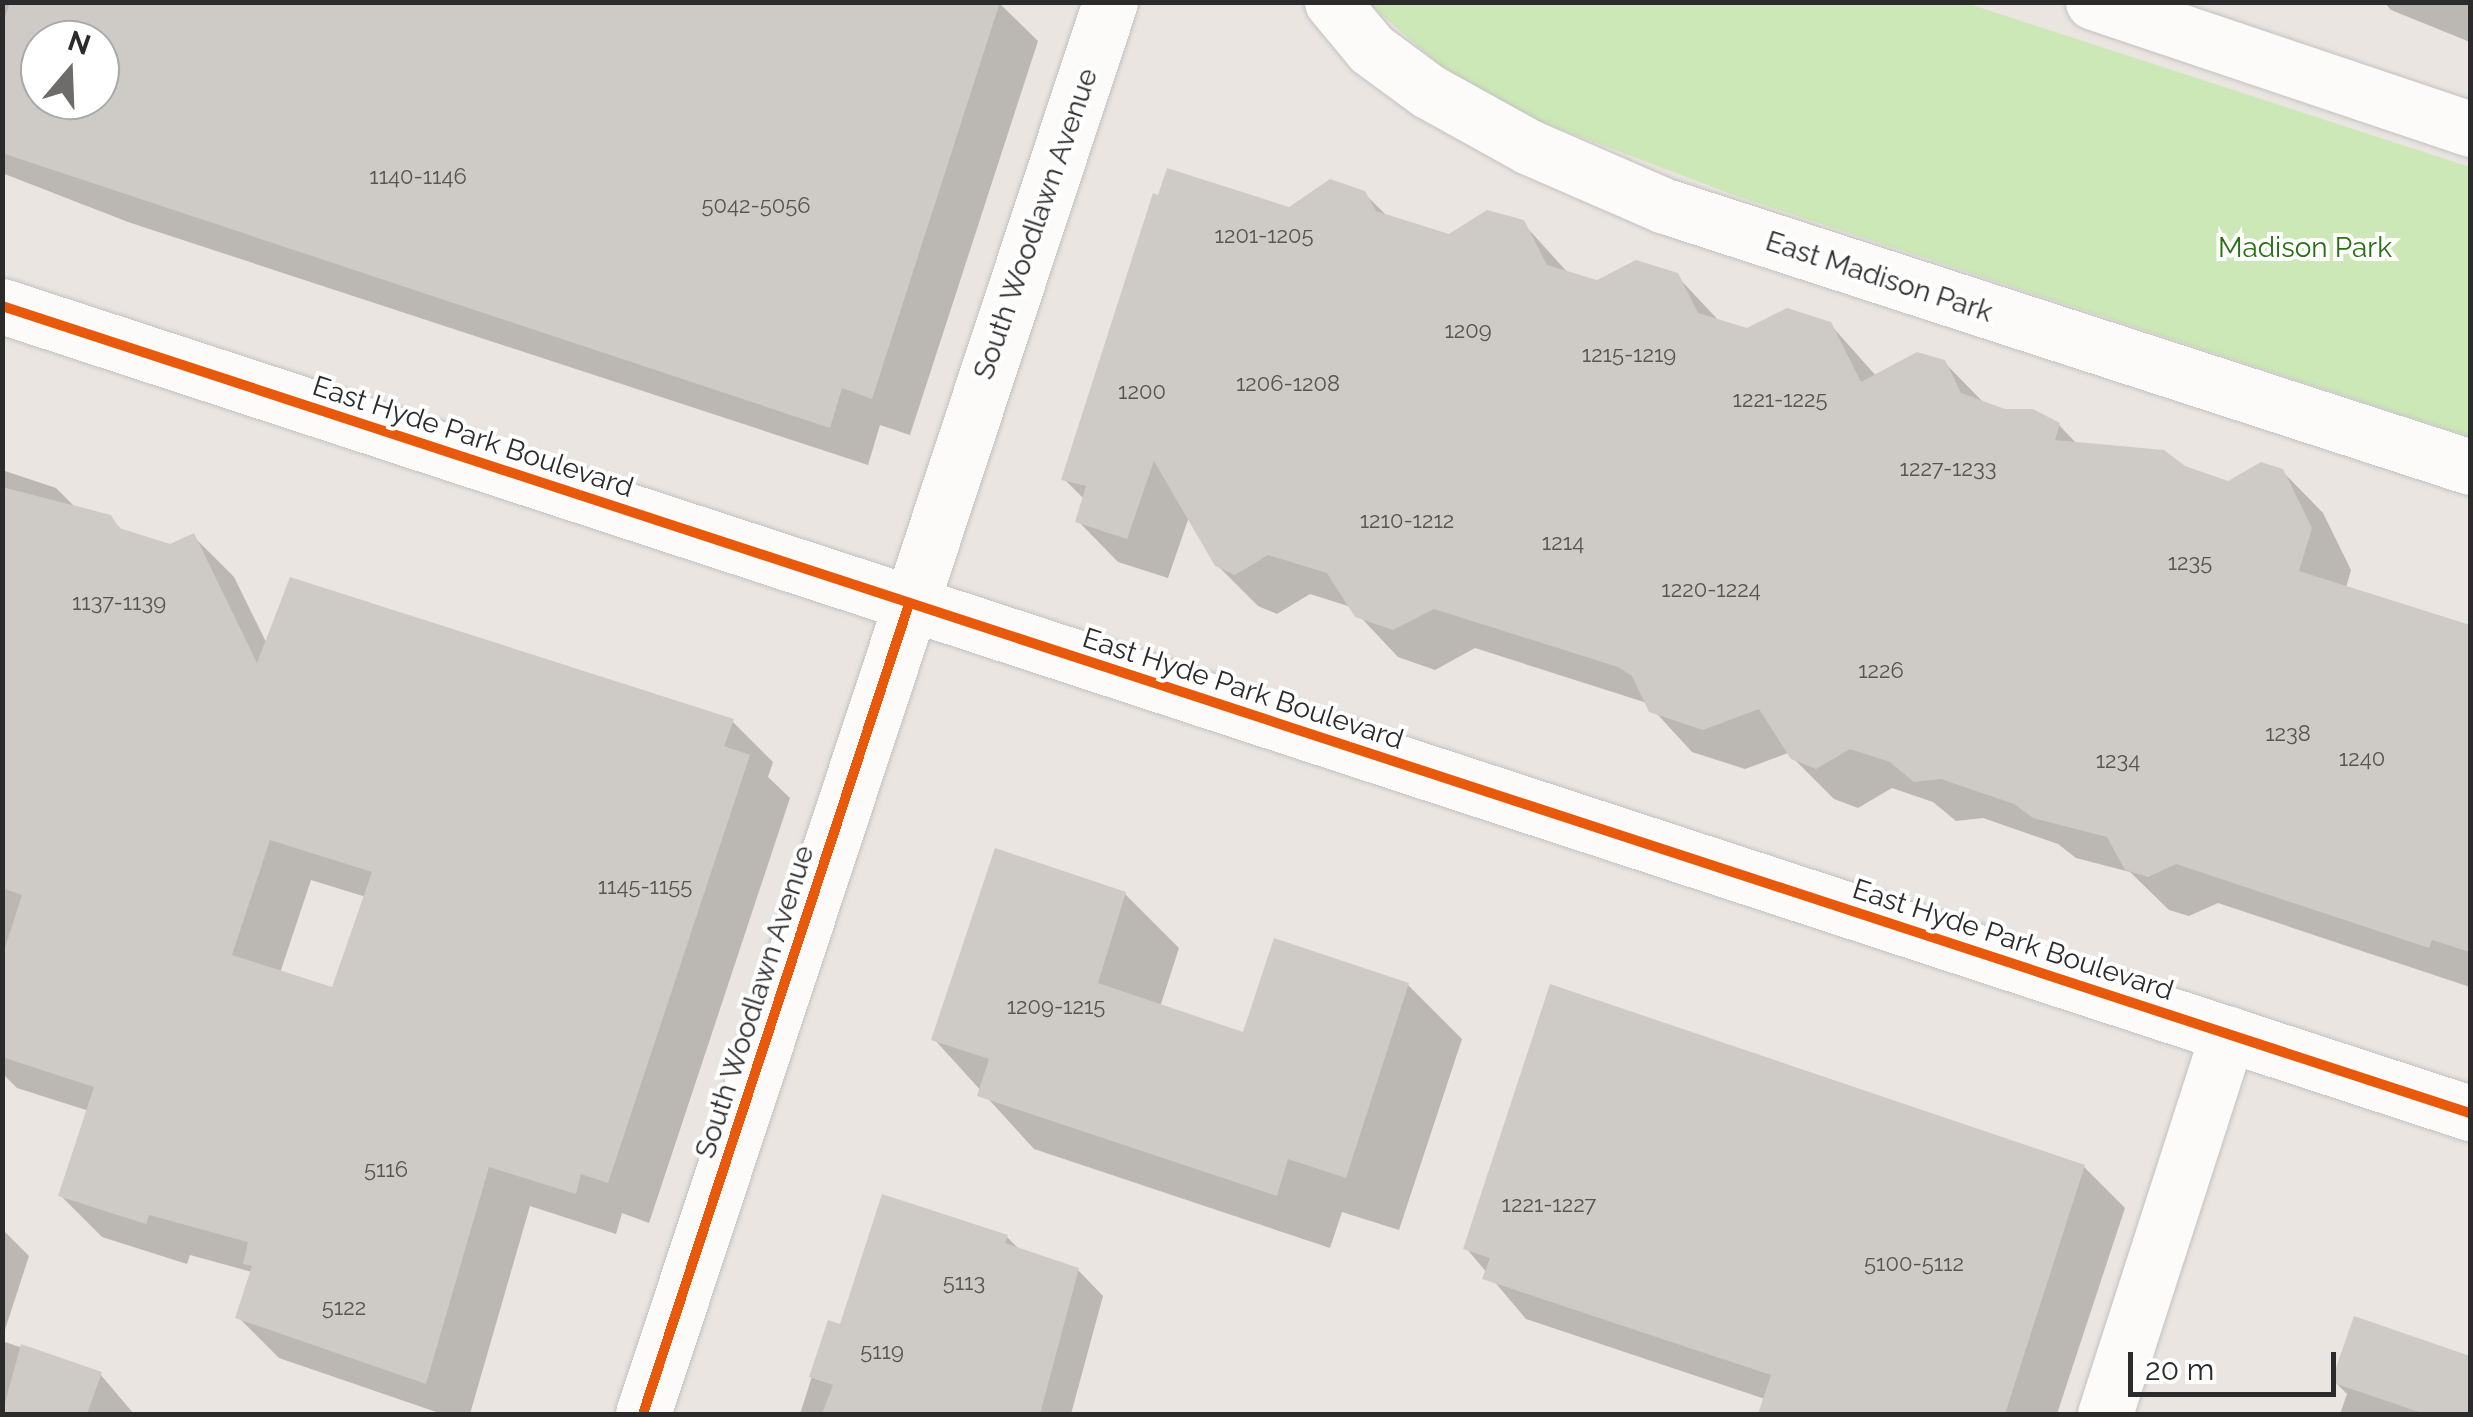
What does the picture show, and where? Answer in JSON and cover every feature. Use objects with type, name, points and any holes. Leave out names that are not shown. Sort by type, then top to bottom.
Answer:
[{"type":"street","name":"South Woodlawn Avenue","points":[[643,1414],[1110,2]]},
{"type":"street","name":"East Madison Park","points":[[1332,2],[1371,49],[1428,91],[1529,148],[1665,206],[2470,466]]},
{"type":"street","points":[[2093,2],[2470,129]]},
{"type":"street","name":"East Hyde Park Boulevard","points":[[2,306],[2470,1113]]},
{"type":"street","points":[[2105,1414],[2228,1034]]},
{"type":"green space","name":"Madison Park","points":[[1368,3],[1966,3],[2470,167],[2470,437],[1739,197],[1531,118],[1459,82]]},
{"type":"building","points":[[10,2],[1000,2],[872,399],[842,388],[830,428],[2,153],[2,26]]},
{"type":"building","points":[[1167,168],[1289,207],[1330,179],[1365,191],[1376,211],[1449,234],[1487,210],[1524,220],[1547,265],[1597,280],[1636,260],[1678,273],[1698,313],[1747,328],[1787,308],[1831,322],[1861,382],[1917,352],[1945,360],[1961,393],[2005,409],[2033,409],[2060,423],[2055,440],[2164,450],[2185,466],[2228,481],[2261,462],[2283,469],[2312,528],[2299,571],[2470,625],[2470,952],[2432,940],[2429,948],[2176,864],[2148,877],[2125,870],[2107,837],[2033,818],[2014,804],[1941,779],[1914,782],[1890,762],[1850,749],[1816,769],[1791,759],[1759,709],[1703,730],[1649,712],[1632,676],[1618,667],[1434,609],[1393,630],[1355,617],[1327,573],[1268,555],[1235,575],[1215,566],[1154,461],[1127,539],[1075,522],[1086,486],[1061,480],[1153,193],[1158,195]]},
{"type":"building","points":[[2,487],[111,515],[119,528],[170,544],[194,533],[257,663],[290,577],[734,719],[724,746],[750,755],[608,1183],[581,1174],[576,1194],[489,1167],[426,1384],[235,1318],[252,1266],[243,1264],[248,1242],[149,1215],[146,1224],[58,1196],[94,1087],[2,1057],[2,957],[22,895],[2,888]],"holes":[[[270,840],[372,872],[332,987],[232,955]]]},
{"type":"building","points":[[995,848],[1126,892],[1098,983],[1243,1032],[1274,938],[1409,983],[1346,1178],[1288,1159],[1277,1196],[977,1096],[989,1059],[931,1040]]},
{"type":"building","points":[[1550,984],[2085,1165],[2005,1414],[1758,1414],[1771,1375],[1482,1279],[1490,1258],[1463,1249]]},
{"type":"building","points":[[882,1194],[1008,1235],[1005,1243],[1079,1268],[1040,1414],[822,1414],[833,1385],[809,1377],[828,1320],[840,1324]]},
{"type":"building","points":[[2354,1316],[2470,1356],[2470,1414],[2425,1414],[2331,1382]]},
{"type":"building","points":[[21,1344],[102,1372],[87,1414],[2,1414]]},
{"type":"cycle path","points":[[2,306],[2470,1113]]},
{"type":"cycle path","points":[[643,1414],[909,604]]}]
